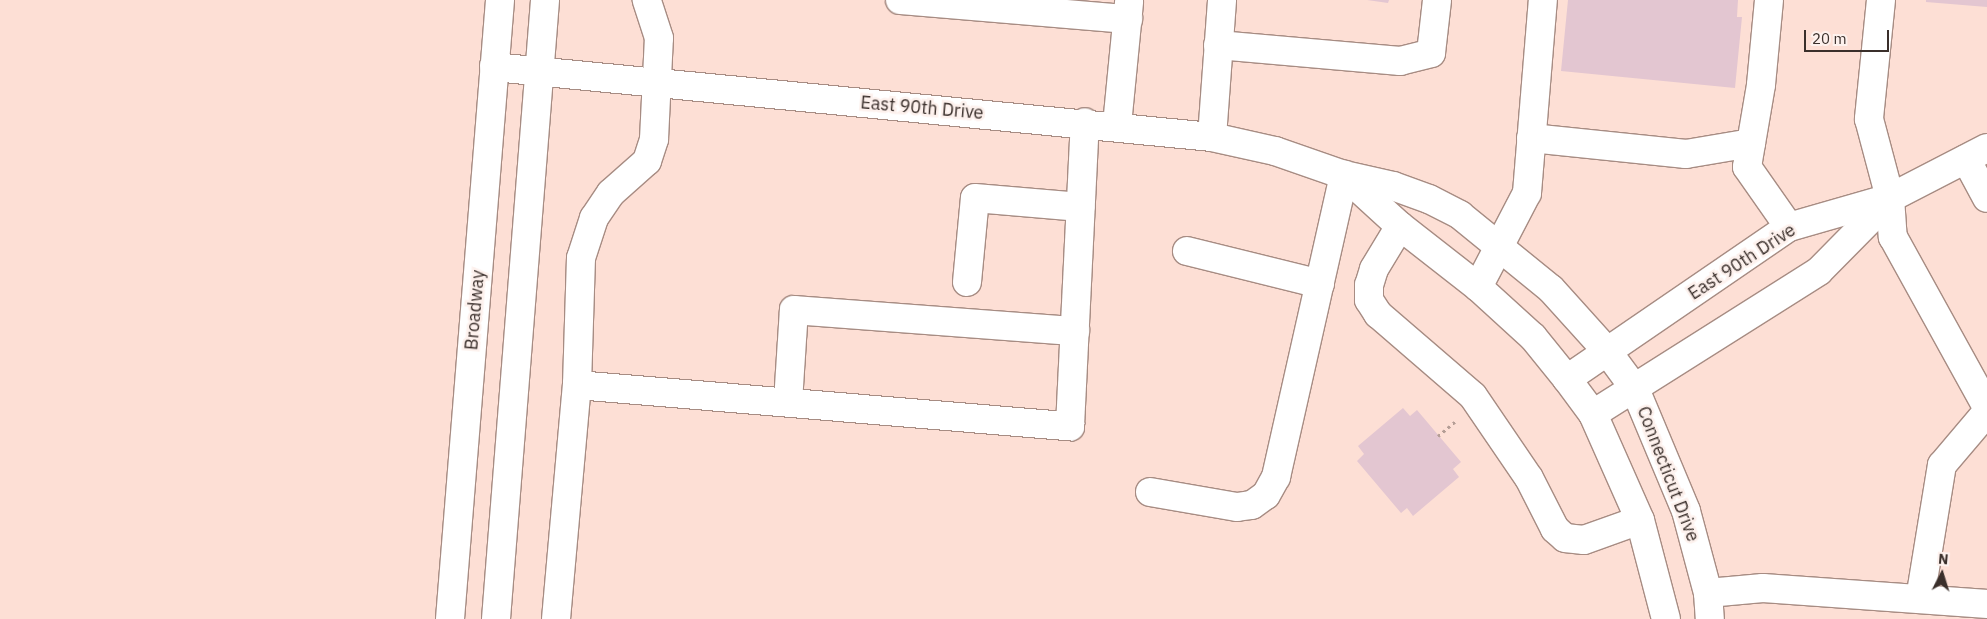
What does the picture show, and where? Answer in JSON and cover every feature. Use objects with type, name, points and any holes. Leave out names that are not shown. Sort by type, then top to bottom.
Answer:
[{"type":"street","name":"Broadway","points":[[450,619],[500,0]]},
{"type":"street","points":[[496,619],[545,0]]},
{"type":"street","points":[[556,619],[576,385],[581,258],[594,218],[611,193],[647,161],[654,139],[659,38],[647,0]]},
{"type":"street","points":[[900,0],[1128,10],[1117,125]]},
{"type":"street","points":[[1212,137],[1222,0]]},
{"type":"street","points":[[1218,45],[1400,61],[1431,53],[1437,0]]},
{"type":"street","points":[[1478,286],[1527,193],[1544,0]]},
{"type":"street","points":[[1768,0],[1761,85],[1747,167],[1790,227]]},
{"type":"street","points":[[1881,0],[1869,119],[1890,198],[1893,237],[1987,407]]},
{"type":"street","name":"East 90th Drive","points":[[494,67],[539,74],[1117,125],[1212,137],[1275,151],[1344,175],[1393,186],[1429,199],[1460,215],[1551,289],[1607,351],[1635,389]]},
{"type":"street","points":[[576,385],[1070,426],[1085,122]]},
{"type":"street","points":[[1532,138],[1686,154],[1751,143]]},
{"type":"street","name":"East 90th Drive","points":[[1567,379],[1790,227],[1890,198],[1976,154]]},
{"type":"street","points":[[1976,154],[1987,198]]},
{"type":"street","name":"East 90th Drive","points":[[1344,175],[1400,226],[1478,286],[1533,337],[1593,414],[1820,271],[1890,198]]},
{"type":"street","points":[[1150,492],[1237,507],[1252,505],[1266,495],[1276,477],[1344,175]]},
{"type":"street","points":[[967,282],[975,198],[1081,207]]},
{"type":"street","points":[[1400,226],[1369,284],[1369,300],[1378,314],[1473,396],[1529,478],[1555,529],[1565,538],[1584,540],[1640,520]]},
{"type":"street","points":[[1188,251],[1320,284]]},
{"type":"street","points":[[788,402],[794,310],[1075,331]]},
{"type":"street","name":"Connecticut Drive","points":[[1635,389],[1686,511],[1709,606]]},
{"type":"street","points":[[1920,599],[1942,465],[1987,412]]},
{"type":"street","points":[[1593,414],[1640,520],[1666,619]]},
{"type":"street","points":[[1709,606],[1763,588],[1987,604]]},
{"type":"building","points":[[1367,0],[1389,0],[1388,3]]},
{"type":"building","points":[[1568,0],[1738,0],[1737,17],[1742,17],[1735,88],[1561,71]]},
{"type":"building","points":[[1926,0],[1987,0],[1987,7],[1926,2]]},
{"type":"building","points":[[1403,408],[1410,416],[1417,410],[1461,462],[1453,469],[1459,477],[1413,516],[1407,508],[1401,513],[1357,461],[1364,454],[1358,446]]}]
